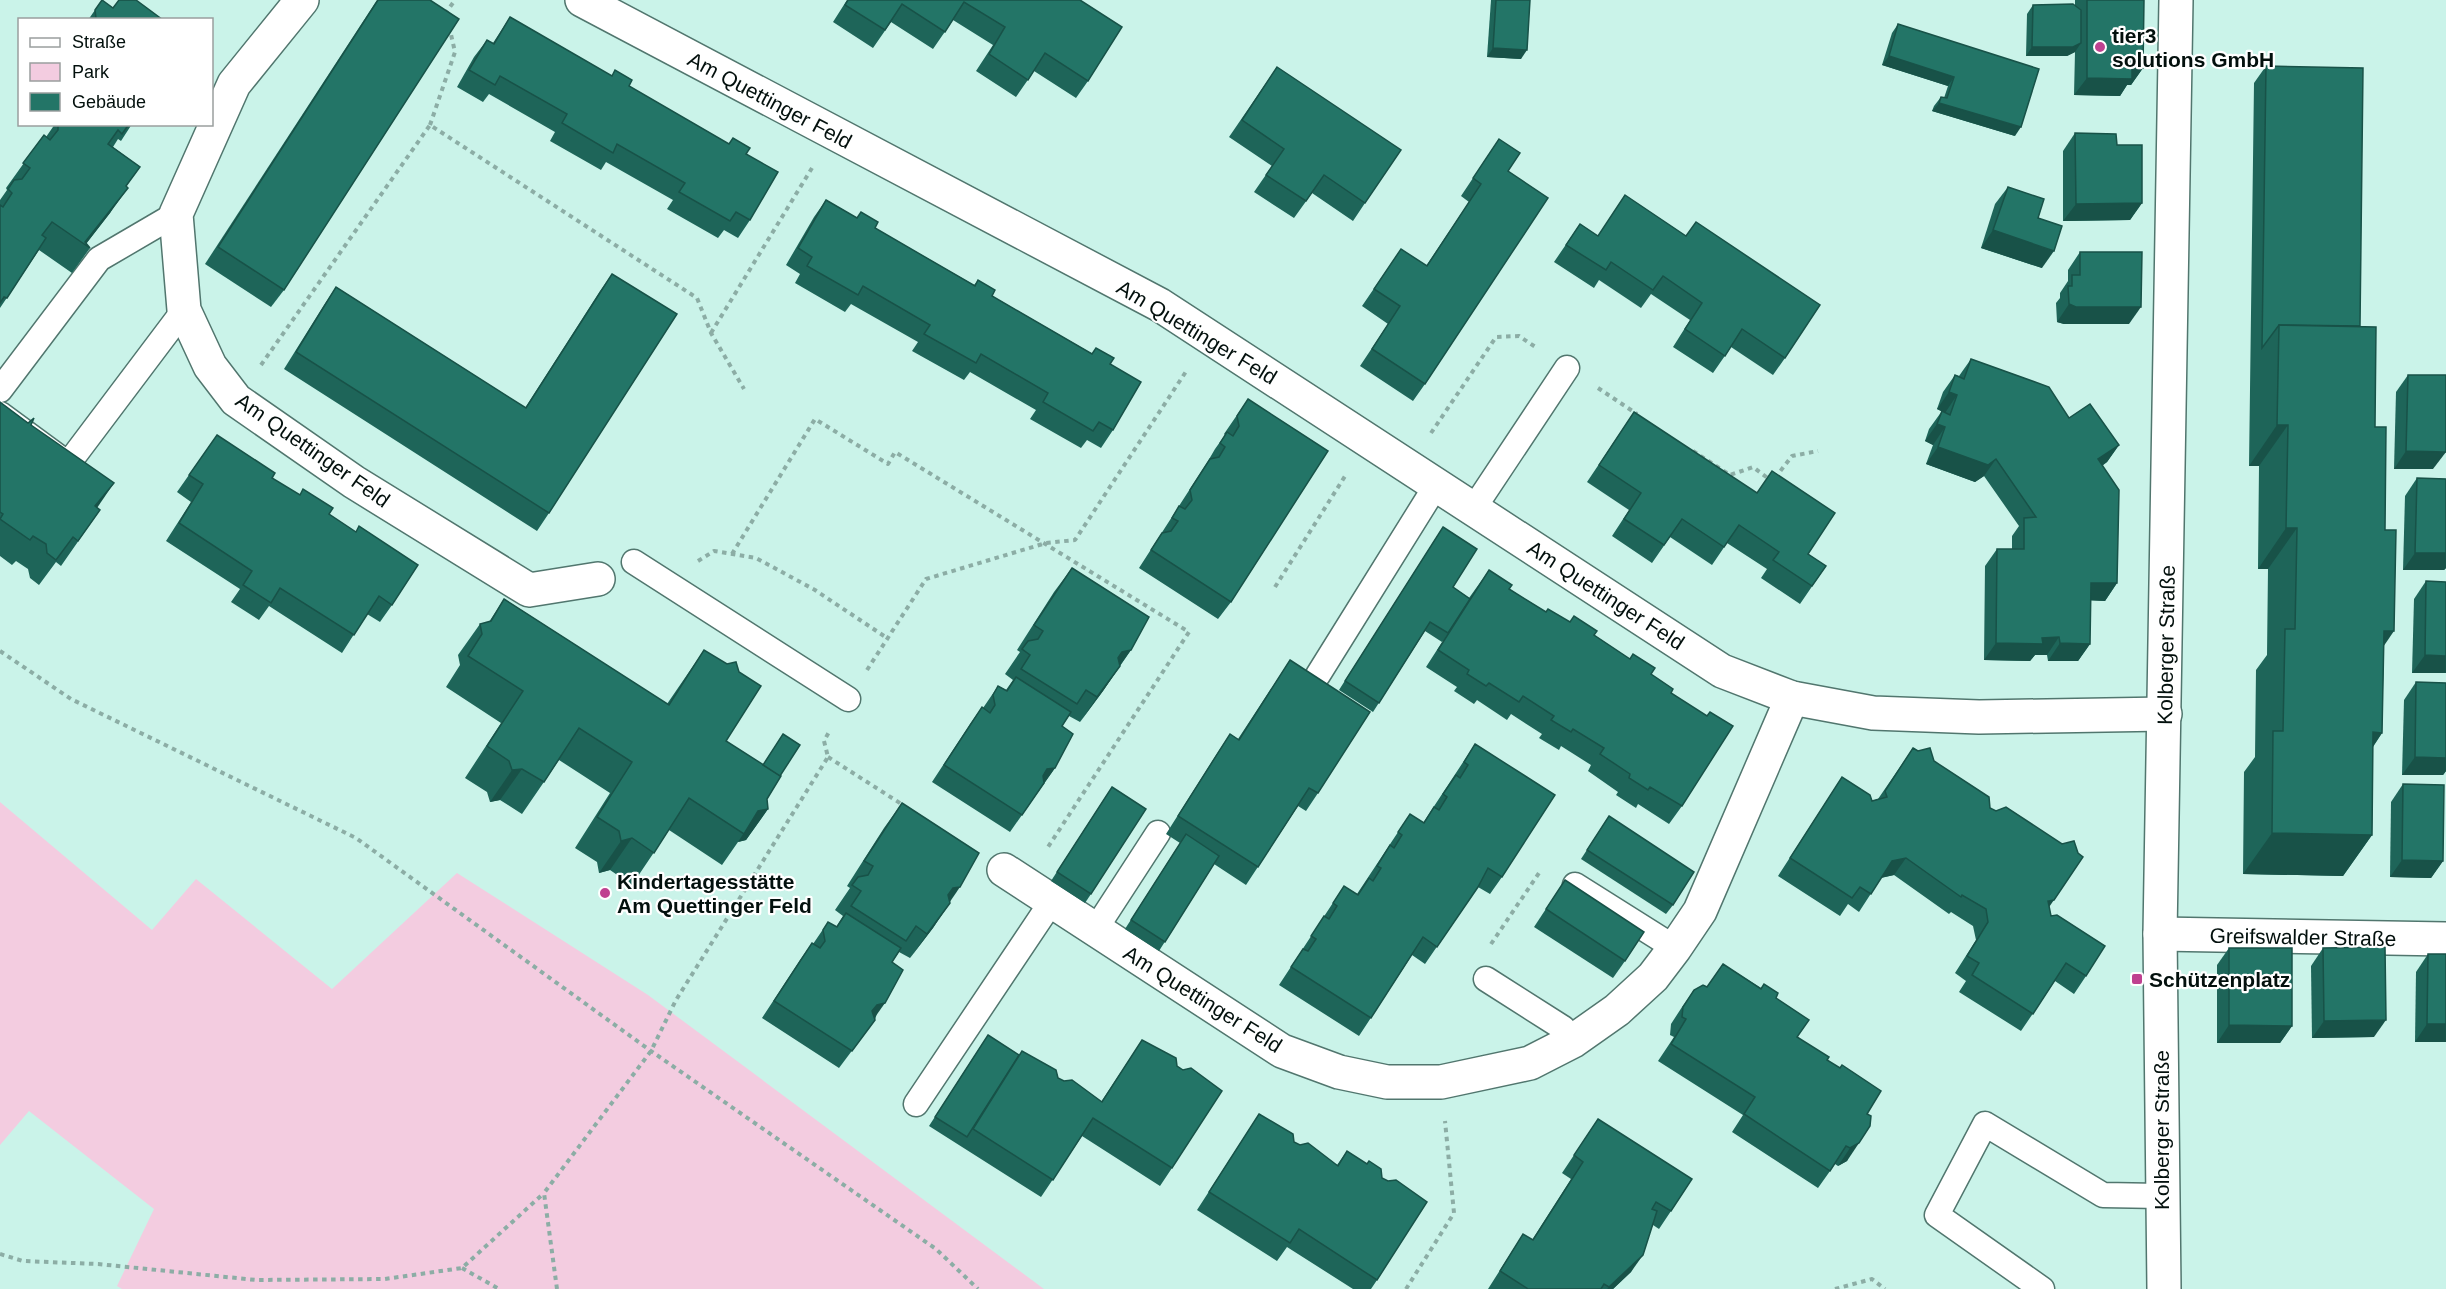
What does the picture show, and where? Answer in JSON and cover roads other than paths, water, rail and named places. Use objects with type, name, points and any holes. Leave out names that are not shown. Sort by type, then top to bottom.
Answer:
[{"type":"street","name":"Am Quettinger Feld","points":[[302,0],[234,84],[176,214],[184,310],[210,366],[236,400],[354,482],[529,590],[598,579]]},
{"type":"street","name":"Am Quettinger Feld","points":[[582,0],[832,134],[1160,305],[1722,671],[1792,698],[1873,713],[1979,717],[2164,714]]},
{"type":"street","name":"Kolberger Straße","points":[[2164,1289],[2161,1196],[2160,934],[2176,0]]},
{"type":"street","name":"Am Quettinger Feld","points":[[1014,877],[1282,1051],[1339,1072],[1387,1082],[1441,1082],[1530,1062],[1573,1041],[1617,1010],[1653,977],[1674,948],[1700,911],[1792,698]]},
{"type":"street","name":"Greifswalder Straße","points":[[2160,934],[2446,939]]},
{"type":"lane","points":[[0,390],[99,260],[176,214]]},
{"type":"lane","points":[[0,414],[68,464],[184,310]]},
{"type":"lane","points":[[1474,508],[1568,368]]},
{"type":"lane","points":[[1318,675],[1437,484]]},
{"type":"lane","points":[[634,562],[848,699]]},
{"type":"lane","points":[[1095,930],[1158,833]]},
{"type":"lane","points":[[1575,885],[1674,948]]},
{"type":"lane","points":[[916,1104],[1052,901]]},
{"type":"lane","points":[[1486,978],[1563,1028],[1573,1041]]},
{"type":"lane","points":[[2042,1289],[1937,1215],[1984,1124],[2103,1195],[2161,1196]]},
{"type":"place","name":"tier3 solutions GmbH","points":[[2100,47]]},
{"type":"place","name":"Kindertagesstätte Am Quettinger Feld","points":[[605,893]]},
{"type":"place","name":"Schützenplatz","points":[[2137,979]]}]
